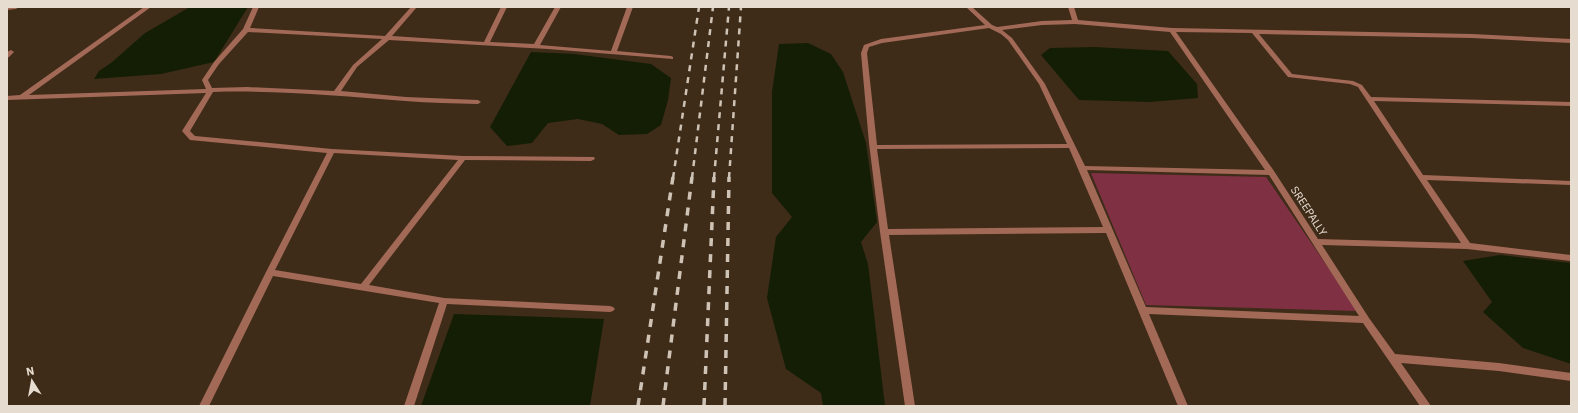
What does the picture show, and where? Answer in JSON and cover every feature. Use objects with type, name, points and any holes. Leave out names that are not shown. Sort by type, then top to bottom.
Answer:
[{"type":"street","points":[[7,8],[16,7]]},
{"type":"street","points":[[21,97],[148,7]]},
{"type":"street","points":[[210,91],[205,80],[216,63],[246,30],[256,7]]},
{"type":"street","points":[[336,93],[355,66],[386,39],[414,7]]},
{"type":"street","points":[[486,43],[504,7]]},
{"type":"street","points":[[536,47],[558,7]]},
{"type":"street","points":[[613,53],[630,7]]},
{"type":"street","points":[[969,7],[1010,39],[1042,84],[1082,168],[1184,406]]},
{"type":"street","points":[[1071,7],[1075,22]]},
{"type":"street","points":[[910,406],[884,232],[864,53],[866,46],[881,41],[994,28],[1042,23],[1075,22],[1172,30],[1472,36],[1571,41]]},
{"type":"street","points":[[246,30],[386,39],[486,43],[671,58]]},
{"type":"street","name":"SREEPALLY","points":[[1172,30],[1271,173],[1366,320],[1426,406]]},
{"type":"street","points":[[1254,32],[1287,75],[1292,77],[1357,83],[1370,99],[1467,246]]},
{"type":"street","points":[[7,98],[247,90],[336,93],[406,99],[478,102]]},
{"type":"street","points":[[210,91],[186,131],[193,138],[332,151],[463,158],[591,159]]},
{"type":"street","points":[[1370,99],[1571,104]]},
{"type":"street","points":[[874,147],[1071,146]]},
{"type":"street","points":[[204,406],[332,151]]},
{"type":"street","points":[[363,288],[463,158]]},
{"type":"street","points":[[1082,168],[1271,173]]},
{"type":"street","points":[[1422,177],[1571,183]]},
{"type":"street","points":[[884,232],[1108,230]]},
{"type":"street","points":[[1315,242],[1467,246],[1571,258]]},
{"type":"street","points":[[270,272],[444,301],[610,309]]},
{"type":"street","points":[[409,406],[444,301]]},
{"type":"street","points":[[1143,310],[1366,320]]},
{"type":"street","points":[[1392,358],[1499,367],[1571,377]]},
{"type":"shaded area","points":[[190,7],[248,7],[214,62],[161,74],[94,79],[99,71],[111,63],[145,33]]},
{"type":"shaded area","points":[[808,43],[831,54],[843,72],[866,143],[877,222],[861,242],[868,264],[885,406],[823,406],[821,393],[786,369],[767,298],[776,237],[792,217],[772,193],[772,92],[779,44]]},
{"type":"shaded area","points":[[1094,47],[1168,51],[1197,84],[1198,98],[1150,102],[1079,100],[1041,55],[1050,48]]},
{"type":"shaded area","points":[[531,52],[574,54],[651,64],[671,78],[668,100],[661,125],[647,134],[619,135],[602,124],[578,119],[548,123],[532,143],[507,146],[490,127]]},
{"type":"shaded area","points":[[1091,173],[1266,177],[1358,311],[1146,305]]},
{"type":"shaded area","points":[[1500,255],[1571,263],[1571,364],[1523,348],[1483,312],[1492,302],[1463,261]]},
{"type":"shaded area","points":[[454,314],[604,319],[590,406],[421,406]]},
{"type":"railway","points":[[673,178],[699,7]]},
{"type":"railway","points":[[692,178],[713,7]]},
{"type":"railway","points":[[714,178],[729,7]]},
{"type":"railway","points":[[729,178],[741,7]]},
{"type":"railway","points":[[638,406],[673,177]]},
{"type":"railway","points":[[663,406],[692,177]]},
{"type":"railway","points":[[704,406],[714,177]]},
{"type":"railway","points":[[725,406],[729,177]]}]
